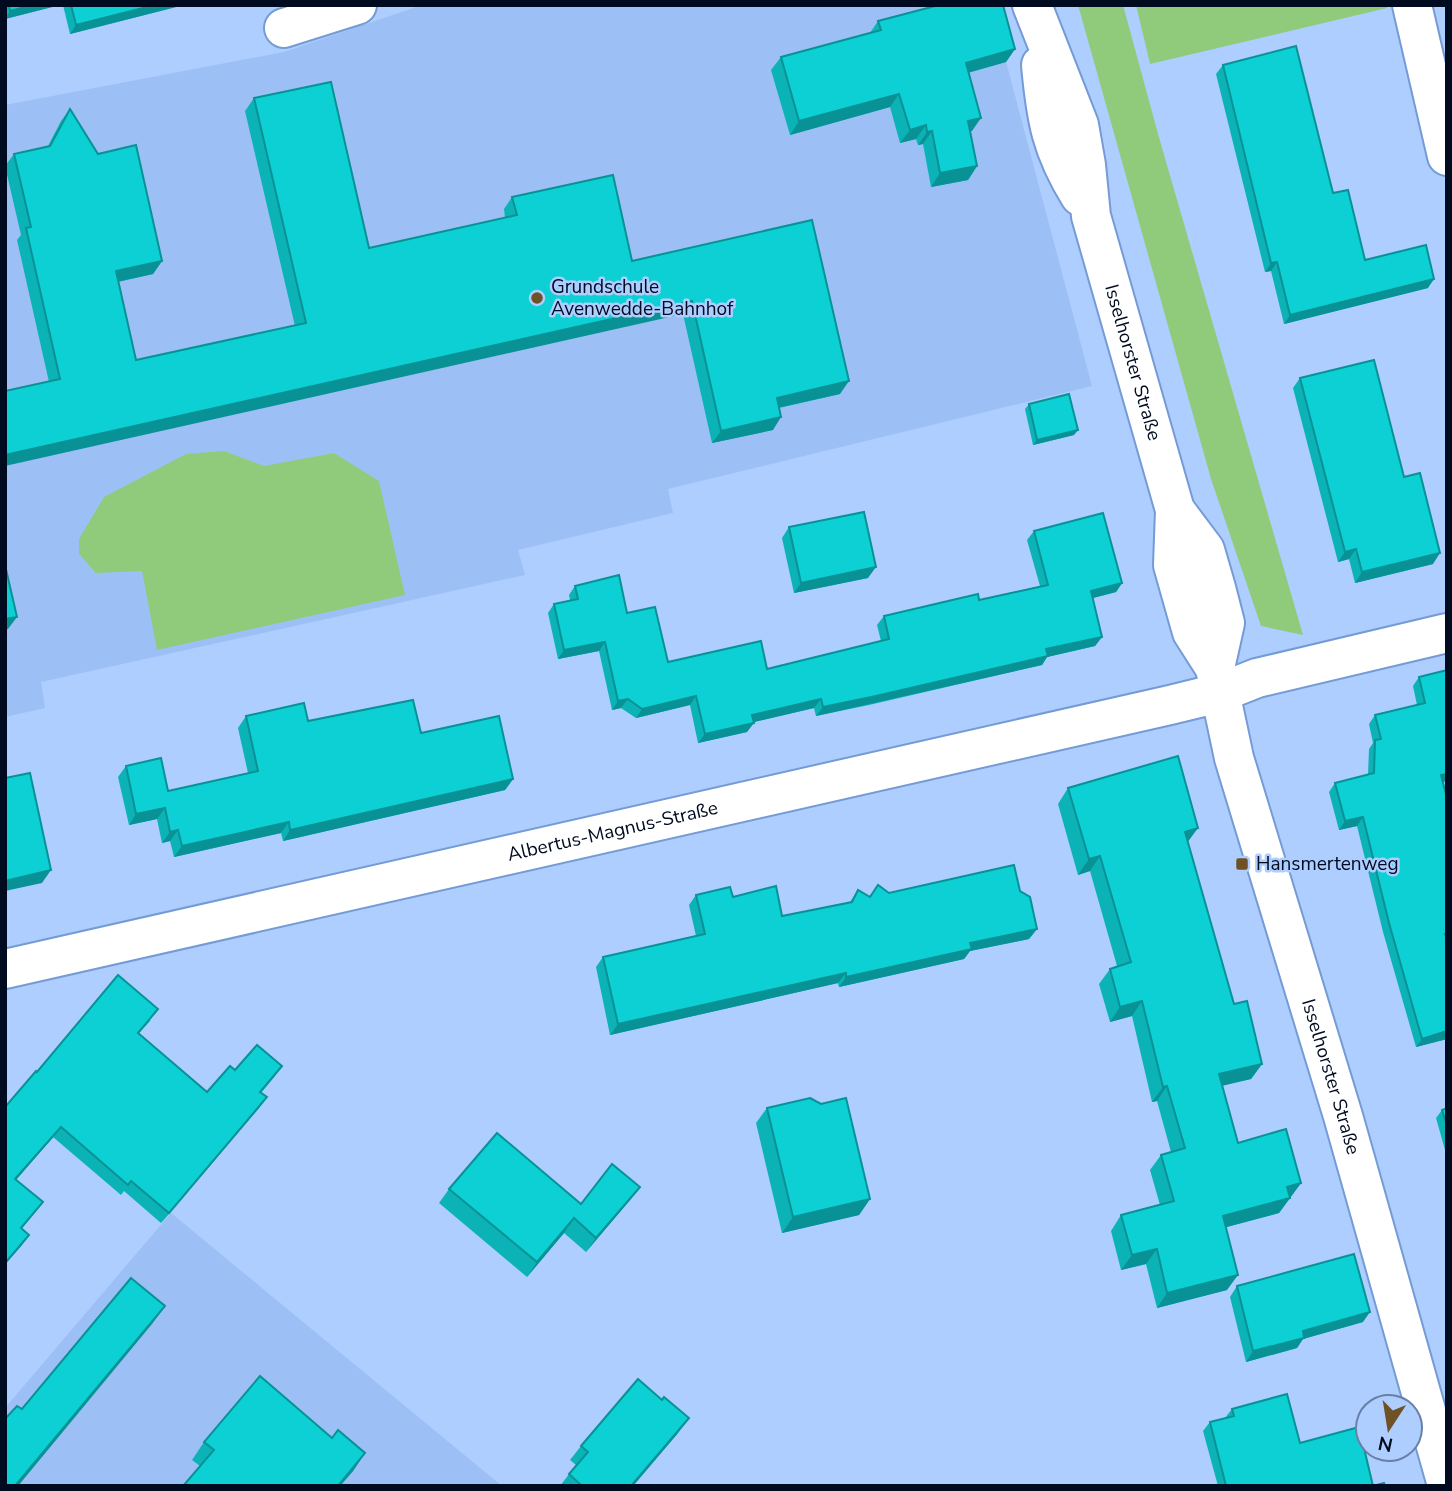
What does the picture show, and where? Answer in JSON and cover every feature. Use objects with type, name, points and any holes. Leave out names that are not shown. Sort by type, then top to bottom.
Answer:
[{"type":"street","points":[[284,28],[357,5]]},
{"type":"street","points":[[1412,5],[1447,156]]},
{"type":"street","name":"Isselhorster Straße","points":[[1035,13],[1050,132],[1062,167],[1090,214],[1175,510],[1173,565],[1192,632],[1217,681],[1234,758],[1343,1116],[1447,1485]]},
{"type":"street","points":[[1217,681],[1257,678],[1447,633]]},
{"type":"street","name":"Albertus-Magnus-Straße","points":[[5,969],[1217,681]]},
{"type":"shaded area","name":"Grundschule Avenwedde-Bahnhof","points":[[422,5],[991,5],[1092,386],[668,489],[673,513],[518,550],[525,575],[41,682],[45,708],[5,717],[5,105],[284,52]]},
{"type":"shaded area","points":[[171,1213],[502,1486],[5,1486],[5,1408]]},
{"type":"green space","points":[[1078,5],[1123,5],[1303,635],[1261,626],[1211,479]]},
{"type":"green space","points":[[1136,5],[1387,5],[1387,8],[1150,64]]},
{"type":"green space","points":[[224,451],[264,466],[334,453],[379,481],[405,595],[157,650],[142,571],[96,573],[79,554],[79,539],[104,497],[186,454]]},
{"type":"building","points":[[9,5],[32,5],[10,11]]},
{"type":"building","points":[[71,5],[155,5],[76,25]]},
{"type":"building","points":[[939,5],[1003,5],[1015,49],[966,63],[981,118],[968,121],[977,166],[940,173],[932,131],[927,132],[926,125],[910,130],[899,94],[799,121],[781,57],[881,30],[878,21]]},
{"type":"building","points":[[1296,46],[1333,193],[1348,190],[1365,260],[1426,245],[1434,279],[1290,315],[1277,262],[1271,263],[1223,65]]},
{"type":"building","points":[[331,82],[369,248],[517,215],[512,197],[613,175],[632,261],[812,220],[849,381],[777,398],[781,417],[721,431],[692,301],[5,455],[5,391],[60,379],[26,228],[31,227],[14,154],[50,146],[70,109],[98,154],[136,145],[162,261],[116,271],[136,360],[306,323],[254,98]]},
{"type":"building","points":[[1374,360],[1404,477],[1420,473],[1440,553],[1362,572],[1356,549],[1345,552],[1300,378]]},
{"type":"building","points":[[1069,394],[1078,430],[1037,440],[1029,404]]},
{"type":"building","points":[[864,512],[876,567],[801,583],[789,527]]},
{"type":"building","points":[[1103,513],[1122,583],[1091,591],[1102,637],[1046,649],[1048,656],[876,696],[823,707],[821,699],[752,715],[754,723],[705,734],[696,696],[642,709],[628,699],[618,701],[605,642],[564,650],[554,604],[578,599],[575,586],[619,575],[627,613],[655,607],[668,662],[761,641],[767,669],[889,639],[884,616],[978,594],[979,600],[1048,585],[1034,531]]},
{"type":"building","points":[[5,565],[17,617],[5,619]]},
{"type":"building","points":[[1447,670],[1447,774],[1441,775],[1447,798],[1447,1031],[1422,1039],[1363,817],[1345,821],[1335,783],[1374,773],[1375,740],[1381,739],[1375,715],[1425,703],[1419,677]]},
{"type":"building","points":[[413,700],[421,733],[499,716],[513,779],[290,830],[289,822],[182,846],[178,830],[170,832],[165,808],[136,814],[126,766],[161,758],[168,791],[258,771],[246,716],[304,703],[308,721]]},
{"type":"building","points":[[1178,756],[1198,828],[1185,832],[1234,1004],[1247,1001],[1262,1064],[1219,1074],[1238,1143],[1286,1129],[1301,1183],[1287,1187],[1290,1198],[1223,1216],[1238,1275],[1167,1293],[1157,1249],[1132,1255],[1121,1215],[1174,1201],[1161,1155],[1185,1148],[1167,1086],[1163,1087],[1142,1001],[1120,1007],[1110,969],[1131,962],[1100,856],[1089,859],[1068,788]]},
{"type":"building","points":[[30,773],[51,870],[5,881],[5,778]]},
{"type":"building","points":[[1014,865],[1020,891],[1030,897],[1037,929],[970,943],[972,949],[846,977],[846,973],[618,1024],[603,957],[705,934],[696,895],[730,887],[733,897],[776,886],[782,916],[852,902],[858,890],[870,897],[878,885],[889,893]]},
{"type":"building","points":[[118,975],[158,1009],[138,1033],[207,1092],[230,1066],[235,1070],[257,1045],[282,1066],[260,1092],[267,1097],[169,1213],[131,1181],[128,1185],[61,1127],[15,1179],[43,1202],[21,1228],[29,1235],[6,1262],[5,1107]]},
{"type":"building","points":[[810,1098],[821,1104],[846,1098],[870,1199],[793,1217],[767,1108]]},
{"type":"building","points":[[1447,1108],[1447,1126],[1442,1110]]},
{"type":"building","points":[[497,1133],[581,1204],[612,1164],[640,1187],[596,1238],[574,1218],[537,1262],[449,1189]]},
{"type":"building","points":[[1354,1254],[1370,1312],[1303,1331],[1304,1338],[1253,1351],[1237,1286]]},
{"type":"building","points":[[131,1278],[165,1306],[15,1486],[5,1486],[5,1419],[17,1406],[22,1409]]},
{"type":"building","points":[[260,1376],[332,1438],[338,1430],[365,1453],[338,1486],[183,1486],[214,1450],[204,1442]]},
{"type":"building","points":[[638,1379],[662,1400],[664,1397],[689,1418],[631,1486],[582,1486],[569,1474],[588,1452],[581,1446]]},
{"type":"building","points":[[1287,1394],[1300,1443],[1354,1428],[1354,1463],[1368,1463],[1373,1486],[1226,1486],[1210,1422],[1234,1416],[1232,1409]]},
{"type":"place","name":"Grundschule Avenwedde-Bahnhof","points":[[537,298]]},
{"type":"place","name":"Hansmertenweg","points":[[1242,864]]}]
